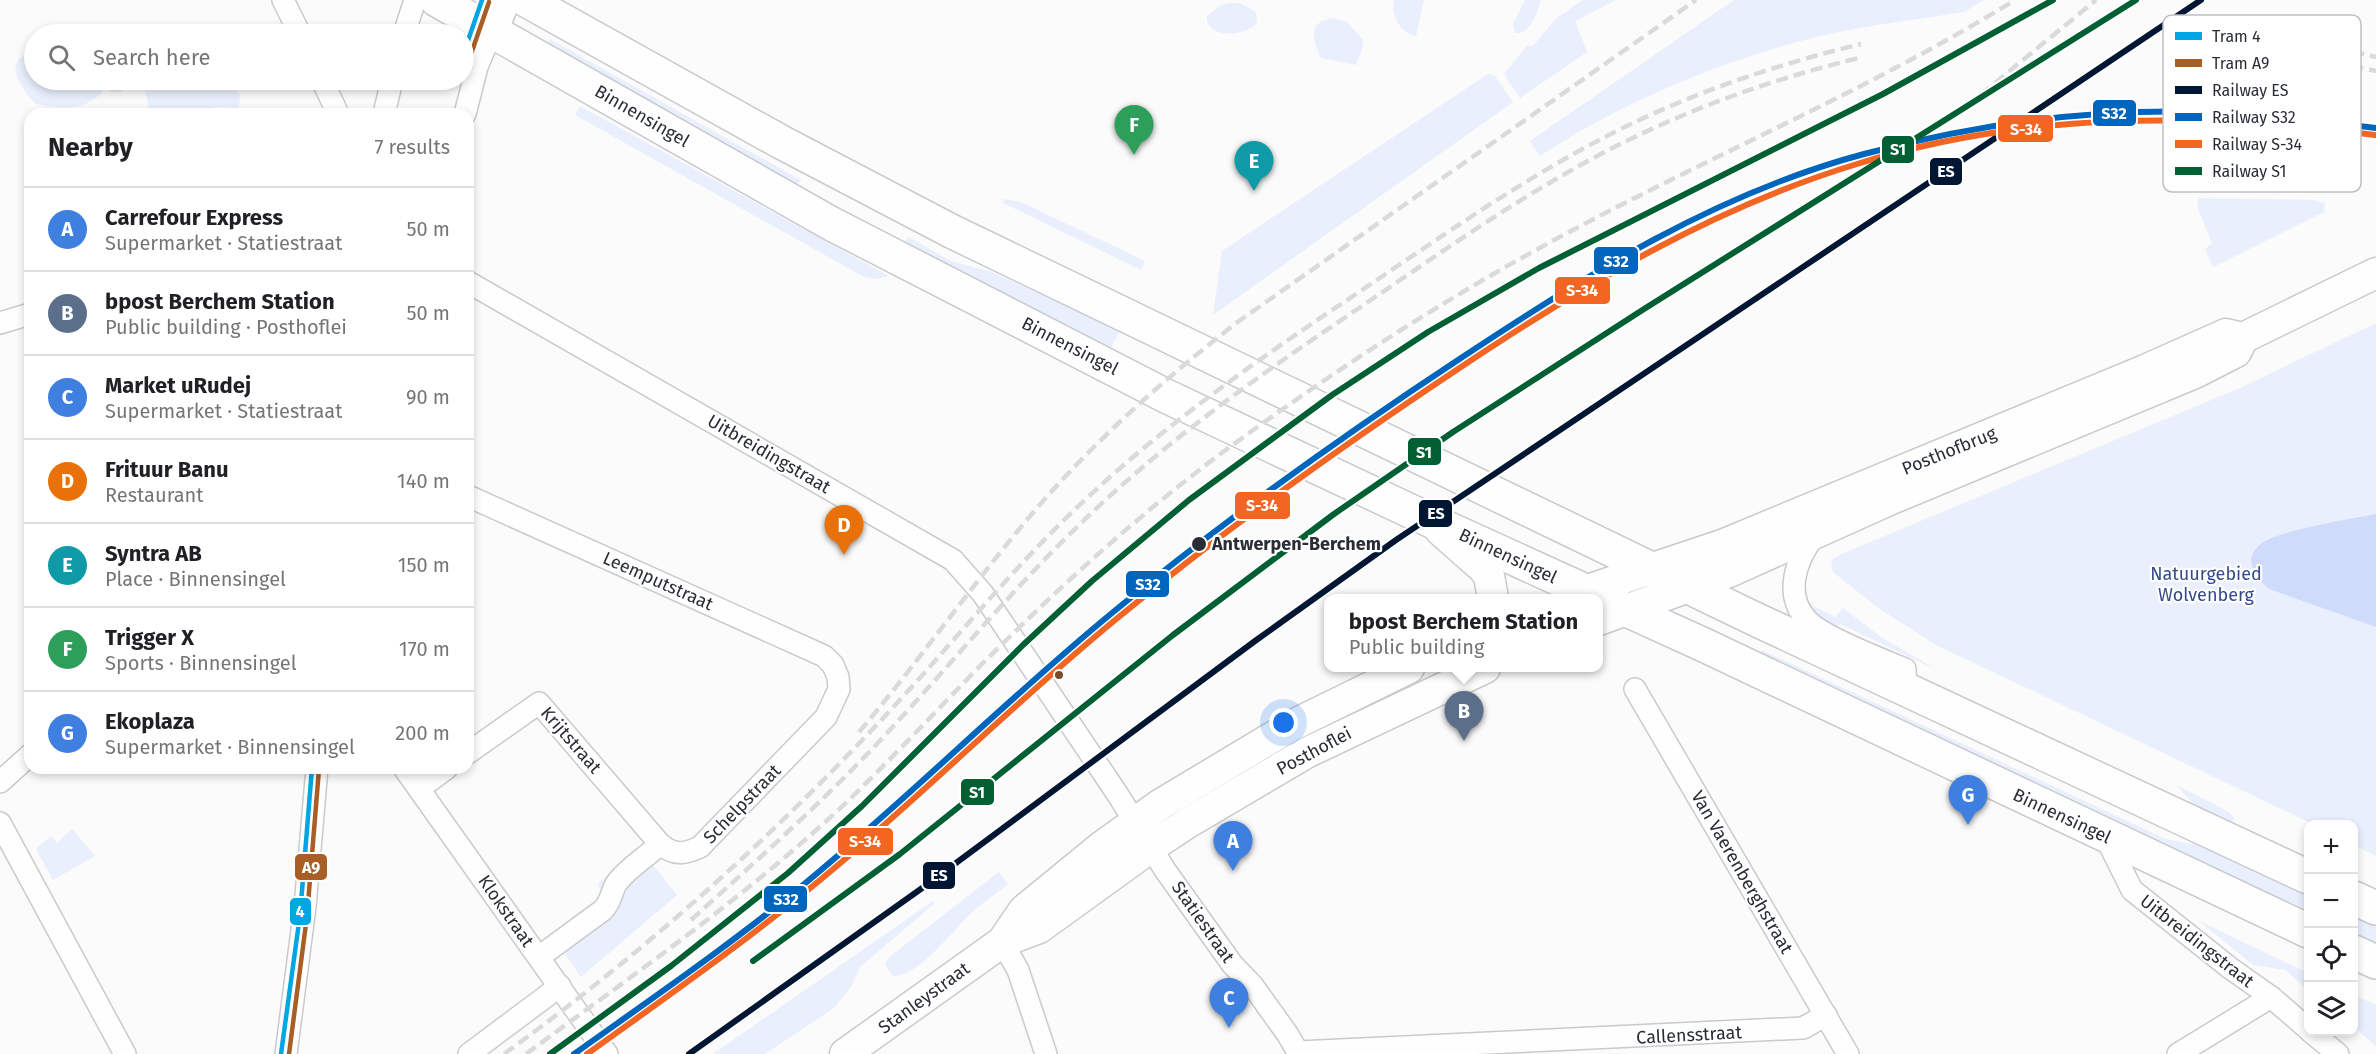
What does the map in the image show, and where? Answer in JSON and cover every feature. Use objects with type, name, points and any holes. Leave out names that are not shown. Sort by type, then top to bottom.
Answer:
[{"type":"main road","name":"Binnensingel","points":[[437,0],[830,223],[1166,396],[1425,518],[1573,594]]},
{"type":"main road","points":[[526,0],[781,142],[951,231],[1690,587],[2304,875]]},
{"type":"main road","name":"Binnensingel","points":[[1603,609],[2105,836],[2304,929]]},
{"type":"main road","points":[[2358,900],[2376,908]]},
{"type":"main road","points":[[2358,954],[2376,963]]},
{"type":"street","points":[[283,0],[295,24]]},
{"type":"street","points":[[407,24],[415,0]]},
{"type":"street","points":[[474,79],[505,0]]},
{"type":"street","points":[[327,90],[335,108]]},
{"type":"street","points":[[385,108],[390,90]]},
{"type":"street","points":[[467,108],[471,90]]},
{"type":"street","name":"Posthofbrug","points":[[1690,587],[1889,500],[2195,373],[2236,352],[2243,338],[2376,273]]},
{"type":"street","name":"Uitbreidingstraat","points":[[474,285],[953,560],[982,594],[1151,847]]},
{"type":"street","points":[[0,322],[24,316]]},
{"type":"street","name":"Posthofbrug","points":[[1652,568],[1722,545],[1807,511],[2226,334],[2243,338]]},
{"type":"street","name":"Leemputstraat","points":[[474,499],[824,656],[833,665],[838,677]]},
{"type":"street","points":[[1425,518],[1484,569],[1489,576],[1492,594]]},
{"type":"street","points":[[1818,532],[1804,548],[1795,568],[1795,596],[1803,615],[1819,630],[1905,669],[1906,688]]},
{"type":"street","points":[[1603,599],[1652,568]]},
{"type":"street","points":[[1603,603],[1690,587]]},
{"type":"street","name":"Posthoflei","points":[[1002,942],[1024,910],[1135,821],[1293,725],[1401,672]]},
{"type":"street","name":"Posthoflei","points":[[1002,942],[1039,928],[1151,847],[1306,753],[1477,672]]},
{"type":"street","name":"Schelpstraat","points":[[660,844],[679,854],[700,847],[826,717],[839,689],[838,677]]},
{"type":"street","name":"Van Vaerenberghstraat","points":[[1635,689],[1848,1054]]},
{"type":"street","name":"Krijtstraat","points":[[474,749],[539,703],[660,844]]},
{"type":"street","points":[[0,782],[24,760]]},
{"type":"street","points":[[286,1054],[305,907],[316,774]]},
{"type":"street","name":"Klokstraat","points":[[409,774],[607,1054]]},
{"type":"street","points":[[420,788],[439,774]]},
{"type":"street","points":[[0,823],[125,1054]]},
{"type":"street","name":"Uitbreidingstraat","points":[[2105,836],[2132,890],[2304,1025]]},
{"type":"street","points":[[539,957],[603,910],[609,904],[620,879],[660,844]]},
{"type":"street","name":"Statiestraat","points":[[1151,847],[1232,964],[1252,986],[1298,1053]]},
{"type":"street","points":[[1002,942],[1018,970],[1046,1054]]},
{"type":"street","name":"Stanleystraat","points":[[845,1054],[1002,942]]},
{"type":"street","points":[[469,1054],[560,986]]},
{"type":"street","points":[[2178,1054],[2271,997]]},
{"type":"street","name":"Callensstraat","points":[[1298,1053],[1803,1028],[1826,1015]]},
{"type":"street","name":"Uitbreidingstraat","points":[[2317,1036],[2338,1054]]},
{"type":"green space","points":[[1394,0],[1424,0],[1416,36],[1401,27],[1395,17]]},
{"type":"green space","points":[[1525,0],[1541,0],[1526,30],[1515,33],[1513,24]]},
{"type":"green space","points":[[1583,0],[1616,0],[1575,21],[1587,52],[1520,98],[1504,74],[1527,46],[1533,46],[1555,19]]},
{"type":"green space","points":[[1734,0],[1984,0],[1964,12],[1835,33],[1793,43],[1726,64],[1662,90],[1600,120],[1540,156],[1530,141]]},
{"type":"green space","points":[[1240,3],[1256,12],[1257,23],[1245,31],[1236,33],[1219,32],[1213,29],[1208,24],[1207,16],[1219,6]]},
{"type":"green space","points":[[1332,18],[1347,22],[1363,40],[1356,65],[1321,58],[1314,39],[1315,28],[1324,20]]},
{"type":"green space","points":[[550,39],[801,180],[797,186],[547,47]]},
{"type":"green space","points":[[24,56],[24,89],[17,75],[18,61]]},
{"type":"green space","points":[[1488,74],[1495,76],[1513,102],[1213,315],[1222,251]]},
{"type":"green space","points":[[103,90],[92,101],[75,107],[36,104],[25,91]]},
{"type":"green space","points":[[109,90],[123,90],[122,92]]},
{"type":"green space","points":[[145,90],[236,90],[240,95],[239,108],[149,108]]},
{"type":"green space","points":[[580,106],[889,276],[877,279],[864,277],[575,115]]},
{"type":"green space","points":[[2199,198],[2313,200],[2325,203],[2324,212],[2213,267],[2205,249],[2212,243],[2197,206]]},
{"type":"green space","points":[[1004,199],[1021,202],[1145,261],[1141,270],[1003,203]]},
{"type":"green space","points":[[909,237],[951,261],[992,272],[1120,330],[1111,348],[981,287],[902,245]]},
{"type":"green space","name":"Natuurgebied Wolvenberg","points":[[2376,323],[2376,856],[2358,847],[2358,820],[2305,820],[1936,645],[1877,607],[1833,572],[1831,565],[1833,559],[1839,555],[2240,388]]},
{"type":"green space","points":[[1810,604],[1835,617],[1843,608],[1881,637],[1939,671],[1840,624],[1832,629],[1816,616]]},
{"type":"green space","points":[[1762,650],[2166,839],[2210,847],[2304,891],[2304,914],[1759,654]]},
{"type":"green space","points":[[2176,785],[2229,812],[2234,818],[2231,825],[2199,810]]},
{"type":"green space","points":[[72,829],[95,856],[53,880],[36,849],[51,836],[57,843]]},
{"type":"green space","points":[[641,850],[677,895],[581,977],[551,934],[604,894],[597,884]]},
{"type":"green space","points":[[999,872],[1008,884],[971,913],[935,951],[914,969],[893,976],[885,965],[888,958]]},
{"type":"green space","points":[[933,901],[935,903],[860,967],[851,987],[834,1008],[765,1054],[713,1054]]},
{"type":"green space","points":[[2358,917],[2376,925],[2376,947],[2358,938]]},
{"type":"green space","points":[[2199,921],[2304,971],[2304,987],[2285,970],[2253,965]]},
{"type":"green space","points":[[2358,997],[2376,1005],[2376,1046],[2358,1030]]},
{"type":"water","points":[[2376,514],[2376,627],[2269,589],[2252,568],[2252,555],[2262,543],[2271,538]]},
{"type":"railway","points":[[859,732],[1020,528],[1066,475],[1113,428],[1187,362],[1239,321],[1696,0]]},
{"type":"railway","points":[[526,1054],[652,962],[775,866],[852,797],[981,665],[1068,581],[1191,476],[1267,420],[1402,329],[1495,273],[1590,221],[1911,60],[2015,0]]},
{"type":"railway","points":[[1967,106],[2096,0]]},
{"type":"railway","points":[[504,1054],[647,943],[737,863],[866,736],[1064,520],[1097,488],[1204,400],[1441,236],[1588,146],[1654,113],[1721,86],[1790,63],[1861,44]]},
{"type":"railway","points":[[2361,54],[2376,57]]},
{"type":"railway","points":[[691,920],[852,770],[1023,582],[1075,529],[1179,437],[1253,381],[1481,226],[1539,189],[1599,155],[1695,110],[1795,75],[1863,57]]},
{"type":"railway","points":[[2361,68],[2376,71]]},
{"type":"tram line","name":"4","points":[[474,24],[482,0]]},
{"type":"tram line","name":"A9","points":[[474,45],[489,2]]},
{"type":"tram line","name":"4","points":[[281,1054],[300,915],[312,774]]},
{"type":"tram line","name":"A9","points":[[289,1054],[307,916],[319,774]]},
{"type":"rail line","name":"S1","points":[[550,1054],[671,966],[788,873],[862,806],[1023,645],[1092,581],[1189,500],[1332,395],[1428,332],[1539,268],[1883,94],[2053,0]]},
{"type":"rail line","name":"S1","points":[[753,961],[900,854],[1173,635],[1334,514],[1453,432],[1644,309],[2136,0]]},
{"type":"rail line","name":"ES","points":[[2179,15],[2201,0]]},
{"type":"rail line","name":"ES","points":[[689,1054],[925,886],[1255,641],[1396,540],[2163,25]]},
{"type":"rail line","name":"S32","points":[[574,1054],[719,950],[803,885],[1073,646],[1154,579],[1240,513],[1371,418],[1605,267],[1705,214],[1757,191],[1864,154],[1991,126],[2077,116],[2163,111]]},
{"type":"rail line","name":"S-34","points":[[587,1054],[714,962],[808,890],[1084,646],[1244,519],[1458,369],[1601,279],[1700,226],[1751,203],[1857,164],[1921,147],[1985,134],[2114,121],[2163,121]]},
{"type":"rail line","name":"S32","points":[[2361,126],[2376,128]]},
{"type":"rail line","name":"S-34","points":[[2361,134],[2375,135]]},
{"type":"place","name":"Trigger X","points":[[1134,155]]},
{"type":"place","name":"Syntra AB","points":[[1254,191]]},
{"type":"place","name":"Antwerpen-Berchem","points":[[1199,544]]},
{"type":"place","name":"Frituur Banu","points":[[844,555]]},
{"type":"place","name":"bpost Berchem Station","points":[[1464,741]]},
{"type":"place","name":"Ekoplaza","points":[[1968,825]]},
{"type":"place","name":"Carrefour Express","points":[[1233,871]]},
{"type":"place","name":"Market uRudej","points":[[1229,1028]]}]
